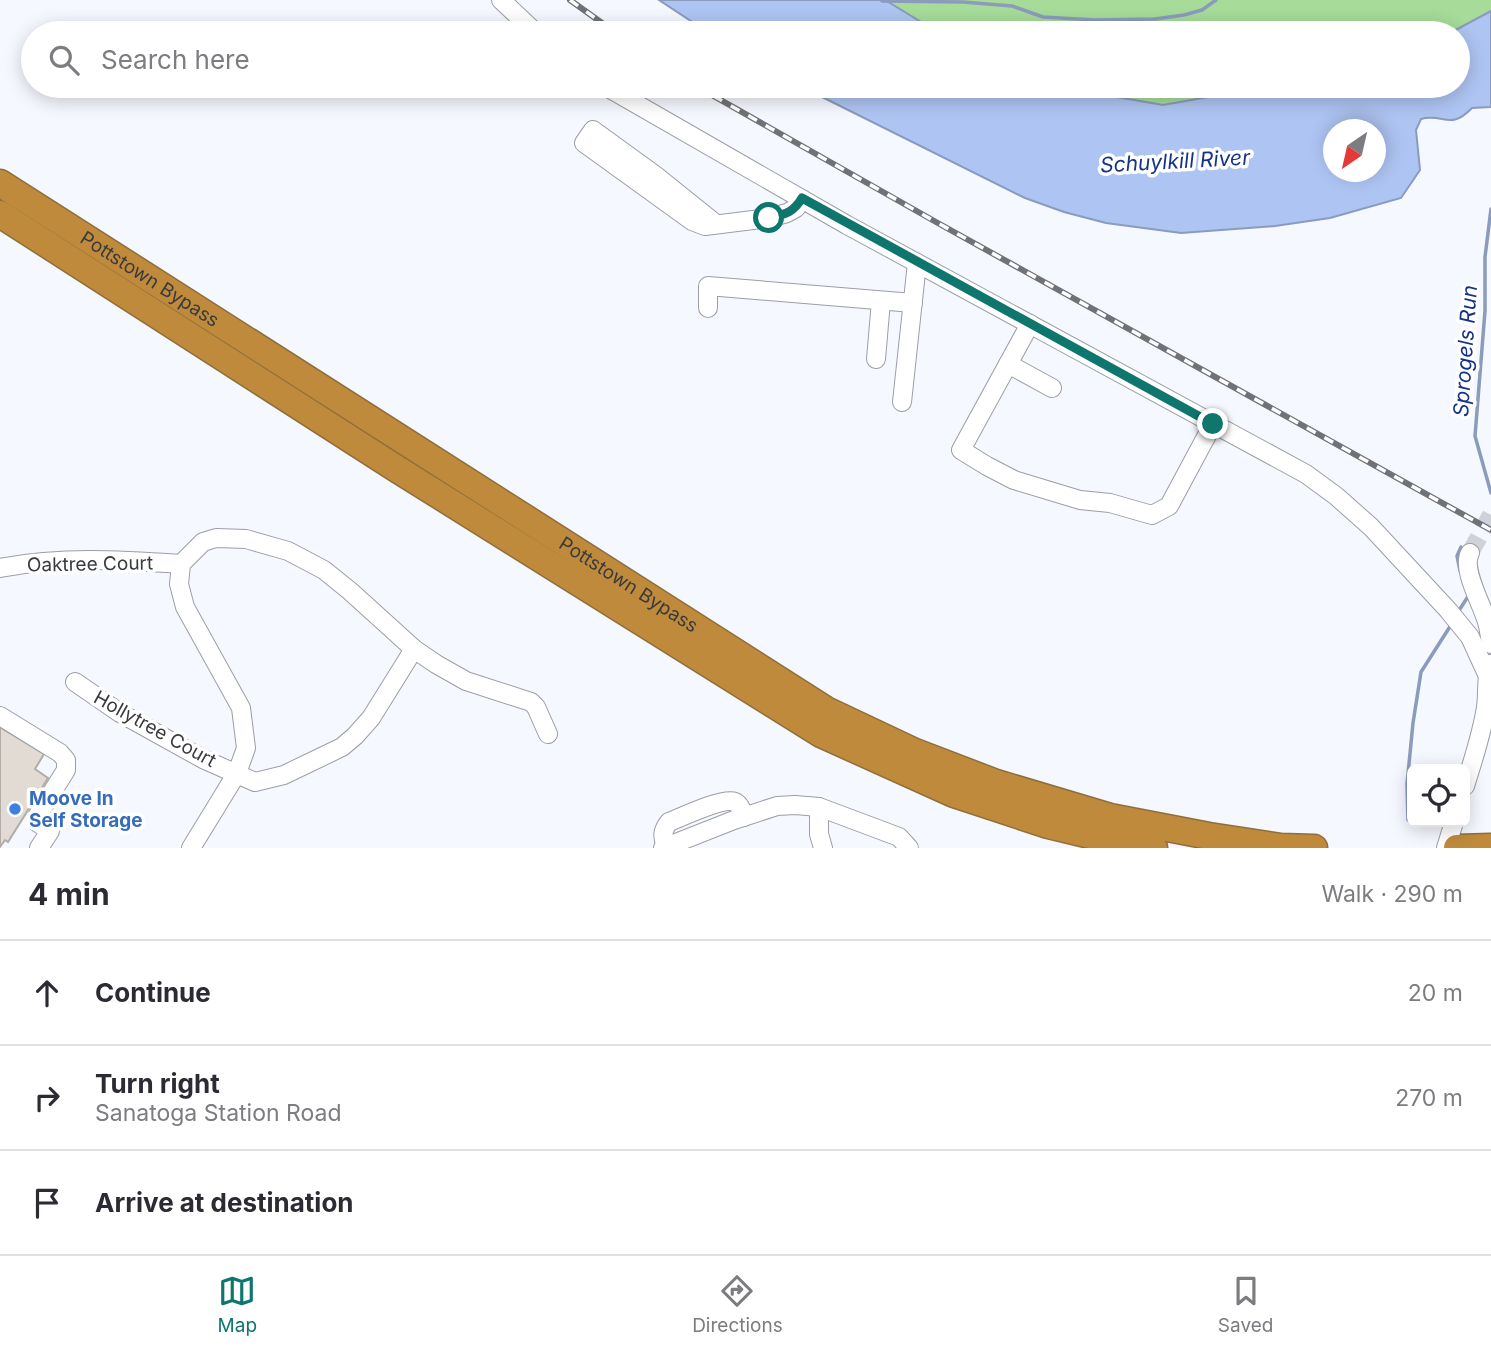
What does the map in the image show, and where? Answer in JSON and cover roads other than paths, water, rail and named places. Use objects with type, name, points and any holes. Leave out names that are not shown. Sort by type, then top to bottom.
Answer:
[{"type":"highway","name":"Pottstown Bypass","points":[[0,183],[826,710],[915,752],[996,783],[1110,817],[1281,847],[1314,848]]},
{"type":"highway","name":"Pottstown Bypass","points":[[0,214],[397,469],[821,734],[954,794],[1048,825],[1154,848]]},
{"type":"highway","points":[[1458,848],[1491,847]]},
{"type":"street","points":[[501,0],[523,21]]},
{"type":"street","points":[[626,98],[918,263],[1306,474],[1336,496],[1371,527],[1453,616],[1489,667],[1486,732],[1470,773]]},
{"type":"street","points":[[716,224],[593,130],[584,143],[692,221],[705,226],[787,214],[796,208],[802,198]]},
{"type":"street","points":[[902,402],[918,263]]},
{"type":"street","points":[[708,308],[708,286],[913,303]]},
{"type":"street","points":[[876,359],[881,301]]},
{"type":"street","points":[[1030,324],[961,450],[987,466],[1014,480],[1080,500],[1110,503],[1152,515],[1169,506],[1213,424]]},
{"type":"street","points":[[1008,364],[1052,388]]},
{"type":"street","points":[[191,848],[237,773],[246,748],[241,708],[185,607],[179,584],[181,564],[203,542],[216,538],[246,539],[288,551],[324,570],[414,649],[436,664],[466,681],[531,702],[548,734]]},
{"type":"street","points":[[1470,553],[1467,558],[1468,570],[1487,622],[1491,644]]},
{"type":"street","name":"Oaktree Court","points":[[0,568],[30,562],[110,559],[181,564]]},
{"type":"street","name":"Hollytree Court","points":[[75,682],[120,713],[204,759],[255,782],[284,775],[342,747],[371,718],[414,649]]},
{"type":"street","points":[[0,716],[60,753],[66,760],[66,770],[38,815],[38,823],[50,831],[39,848]]},
{"type":"street","points":[[664,847],[778,806],[794,805],[819,807],[899,837],[909,848]]},
{"type":"street","points":[[819,807],[819,834],[823,848]]},
{"type":"street","points":[[1446,848],[1452,827]]},
{"type":"water","points":[[659,0],[885,0],[919,21],[691,21]]},
{"type":"water","name":"Schuylkill River","points":[[1491,11],[1491,107],[1472,108],[1458,119],[1421,119],[1416,130],[1420,170],[1401,198],[1330,218],[1275,226],[1181,233],[1106,223],[1064,212],[1025,198],[824,98],[1123,98],[1163,105],[1203,98],[1470,98],[1470,22]]},
{"type":"waterway","points":[[882,1],[963,2],[1012,6],[1043,17],[1095,20],[1155,19],[1184,15],[1202,10],[1216,0]]},
{"type":"waterway","name":"Sprogels Run","points":[[1491,209],[1485,257],[1485,311],[1475,436],[1491,493]]},
{"type":"waterway","name":"Sprogels Run","points":[[1460,571],[1457,556],[1461,547]]},
{"type":"waterway","name":"Sprogels Run","points":[[1458,612],[1469,595]]},
{"type":"waterway","name":"Sprogels Run","points":[[1409,764],[1421,672],[1451,625]]},
{"type":"tunnel","points":[[1470,553],[1491,515]]},
{"type":"railway","points":[[570,0],[599,21]]},
{"type":"railway","points":[[717,98],[1491,530]]},
{"type":"place","name":"Moove In Self Storage","points":[[15,809]]}]
